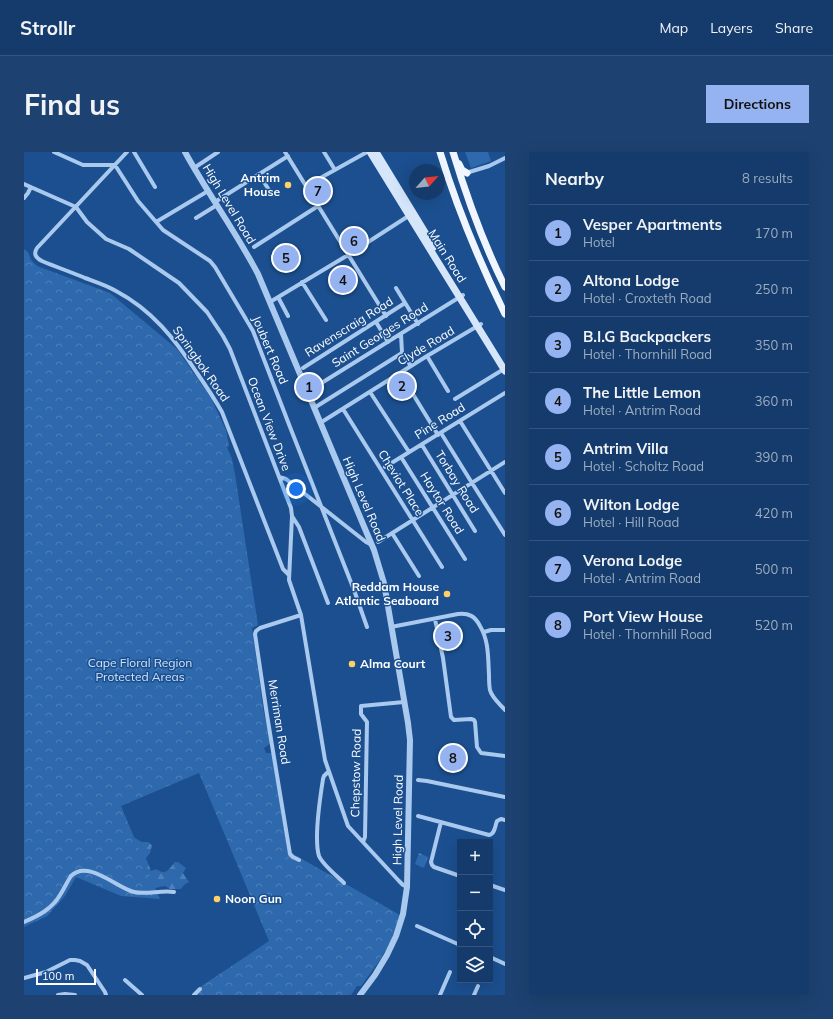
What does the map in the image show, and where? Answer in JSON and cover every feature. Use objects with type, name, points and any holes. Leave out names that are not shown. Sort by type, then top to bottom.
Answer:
[{"type":"main road","name":"Main Road","points":[[368,152],[411,214]]},
{"type":"main road","name":"Main Road","points":[[376,152],[411,214],[505,368]]},
{"type":"main road","points":[[440,152],[454,198],[489,281],[505,314]]},
{"type":"main road","points":[[454,152],[463,174],[463,185],[484,240],[505,287]]},
{"type":"main road","points":[[463,174],[456,178],[454,188],[471,240]]},
{"type":"street","points":[[54,152],[83,165],[115,165]]},
{"type":"street","points":[[76,207],[127,152]]},
{"type":"street","points":[[134,152],[155,187]]},
{"type":"street","name":"High Level Road","points":[[185,152],[252,264],[270,302],[320,423],[375,544],[384,583],[410,740],[407,886],[403,914],[394,942],[381,966],[360,995]]},
{"type":"street","points":[[207,152],[210,157]]},
{"type":"street","points":[[194,168],[218,152]]},
{"type":"street","points":[[286,152],[386,316]]},
{"type":"street","points":[[324,152],[335,170]]},
{"type":"street","points":[[306,186],[368,152]]},
{"type":"street","points":[[196,218],[259,174],[288,156]]},
{"type":"street","points":[[463,174],[489,166],[505,158]]},
{"type":"street","name":"Joubert Road","points":[[115,165],[138,201],[163,230],[213,263],[253,330],[367,627]]},
{"type":"street","points":[[463,185],[465,176],[476,170]]},
{"type":"street","points":[[259,174],[272,195]]},
{"type":"street","name":"Ocean View Drive","points":[[24,184],[76,207],[87,222],[100,234],[112,242],[129,249],[178,283],[207,312],[223,336],[230,349],[291,508],[292,516],[288,574],[301,615],[324,760],[328,772],[348,826],[403,885],[407,886]]},
{"type":"street","points":[[24,198],[31,187]]},
{"type":"street","points":[[156,222],[208,191]]},
{"type":"street","points":[[254,247],[318,206]]},
{"type":"street","name":"Springbok Road","points":[[76,207],[37,248],[35,254],[36,256],[38,259],[103,284],[126,296],[153,317],[172,338],[187,357],[222,412],[283,569],[288,574]]},
{"type":"street","points":[[270,302],[348,255],[411,214]]},
{"type":"street","points":[[302,282],[326,320]]},
{"type":"street","name":"Ravenscraig Road","points":[[396,288],[418,324]]},
{"type":"street","name":"Saint Georges Road","points":[[307,392],[461,296]]},
{"type":"street","points":[[278,297],[288,316]]},
{"type":"street","name":"Ravenscraig Road","points":[[303,368],[406,303]]},
{"type":"street","points":[[376,322],[388,342]]},
{"type":"street","name":"Clyde Road","points":[[320,423],[427,356],[479,326]]},
{"type":"street","points":[[401,334],[402,353],[411,366]]},
{"type":"street","points":[[314,408],[402,353]]},
{"type":"street","points":[[427,356],[448,391]]},
{"type":"street","points":[[455,399],[505,368]]},
{"type":"street","points":[[400,373],[505,535]]},
{"type":"street","points":[[370,392],[408,452]]},
{"type":"street","name":"Pine Road","points":[[385,467],[505,393]]},
{"type":"street","name":"Cheviot Place","points":[[343,408],[442,567]]},
{"type":"street","points":[[460,421],[505,493]]},
{"type":"street","name":"Torbay Road","points":[[422,445],[475,531]]},
{"type":"street","name":"Haytor Road","points":[[402,457],[465,559]]},
{"type":"street","points":[[279,477],[286,479],[366,542],[375,544],[505,462]]},
{"type":"street","points":[[292,516],[298,527],[328,603]]},
{"type":"street","points":[[392,534],[419,576]]},
{"type":"street","points":[[391,627],[461,614],[470,615],[476,619],[484,632],[487,648],[490,690],[494,698],[505,710]]},
{"type":"street","name":"Merriman Road","points":[[299,860],[290,854],[255,634],[260,628],[301,615]]},
{"type":"street","points":[[435,618],[443,658],[450,715],[454,720],[474,720],[477,747],[480,752],[483,754],[505,756]]},
{"type":"street","points":[[484,632],[490,630],[505,630]]},
{"type":"street","name":"Chepstow Road","points":[[363,842],[365,837],[367,722],[361,714],[361,706],[404,702]]},
{"type":"street","points":[[328,772],[323,779],[319,803],[317,821],[318,853],[324,863],[344,883]]},
{"type":"street","points":[[418,780],[427,780],[505,797]]},
{"type":"street","points":[[418,816],[488,835],[491,835],[493,832],[497,821],[500,819],[505,820]]},
{"type":"street","points":[[441,822],[431,862],[434,867],[457,875]]},
{"type":"street","points":[[24,922],[48,910],[60,896],[72,876],[79,872],[100,875],[132,891],[174,892]]},
{"type":"street","points":[[493,886],[505,890]]},
{"type":"street","points":[[416,926],[457,944]]},
{"type":"street","points":[[493,958],[505,964]]},
{"type":"street","points":[[24,978],[46,972],[70,960],[80,961],[87,965],[106,995]]},
{"type":"street","points":[[440,995],[450,972]]},
{"type":"street","points":[[125,980],[142,995]]},
{"type":"street","points":[[474,995],[478,986]]},
{"type":"street","points":[[194,995],[200,989]]},
{"type":"street","points":[[58,995],[75,995]]},
{"type":"green space","points":[[465,152],[488,152],[491,161],[471,168]]},
{"type":"green space","name":"Cape Floral Region Protected Areas","points":[[24,249],[28,252],[31,260],[37,266],[110,293],[177,349],[211,398],[226,430],[229,446],[227,447],[232,459],[235,474],[258,625],[252,628],[264,714],[271,743],[264,748],[266,753],[272,753],[288,854],[295,855],[400,915],[391,940],[380,960],[361,986],[357,986],[351,995],[193,995],[197,989],[269,941],[199,773],[121,806],[160,899],[121,896],[76,877],[65,896],[47,916],[24,927]]},
{"type":"green space","points":[[133,837],[142,842],[148,842],[152,845],[150,853],[146,858],[151,871],[156,869],[164,872],[168,870],[175,862],[178,862],[186,868],[183,873],[189,882],[181,889],[170,889],[165,886],[155,888]]},
{"type":"green space","points":[[419,853],[428,857],[424,868],[415,864]]},
{"type":"place","name":"Antrim House","points":[[288,185]]},
{"type":"place","name":"Verona Lodge","points":[[318,191]]},
{"type":"place","name":"Wilton Lodge","points":[[354,241]]},
{"type":"place","name":"Antrim Villa","points":[[286,258]]},
{"type":"place","name":"The Little Lemon","points":[[343,280]]},
{"type":"place","name":"Altona Lodge","points":[[402,386]]},
{"type":"place","name":"Vesper Apartments","points":[[309,387]]},
{"type":"place","name":"Reddam House Atlantic Seaboard","points":[[447,594]]},
{"type":"place","name":"B.I.G Backpackers","points":[[448,636]]},
{"type":"place","name":"Alma Court","points":[[352,664]]},
{"type":"place","name":"Port View House","points":[[453,758]]},
{"type":"place","name":"Noon Gun","points":[[217,899]]}]
